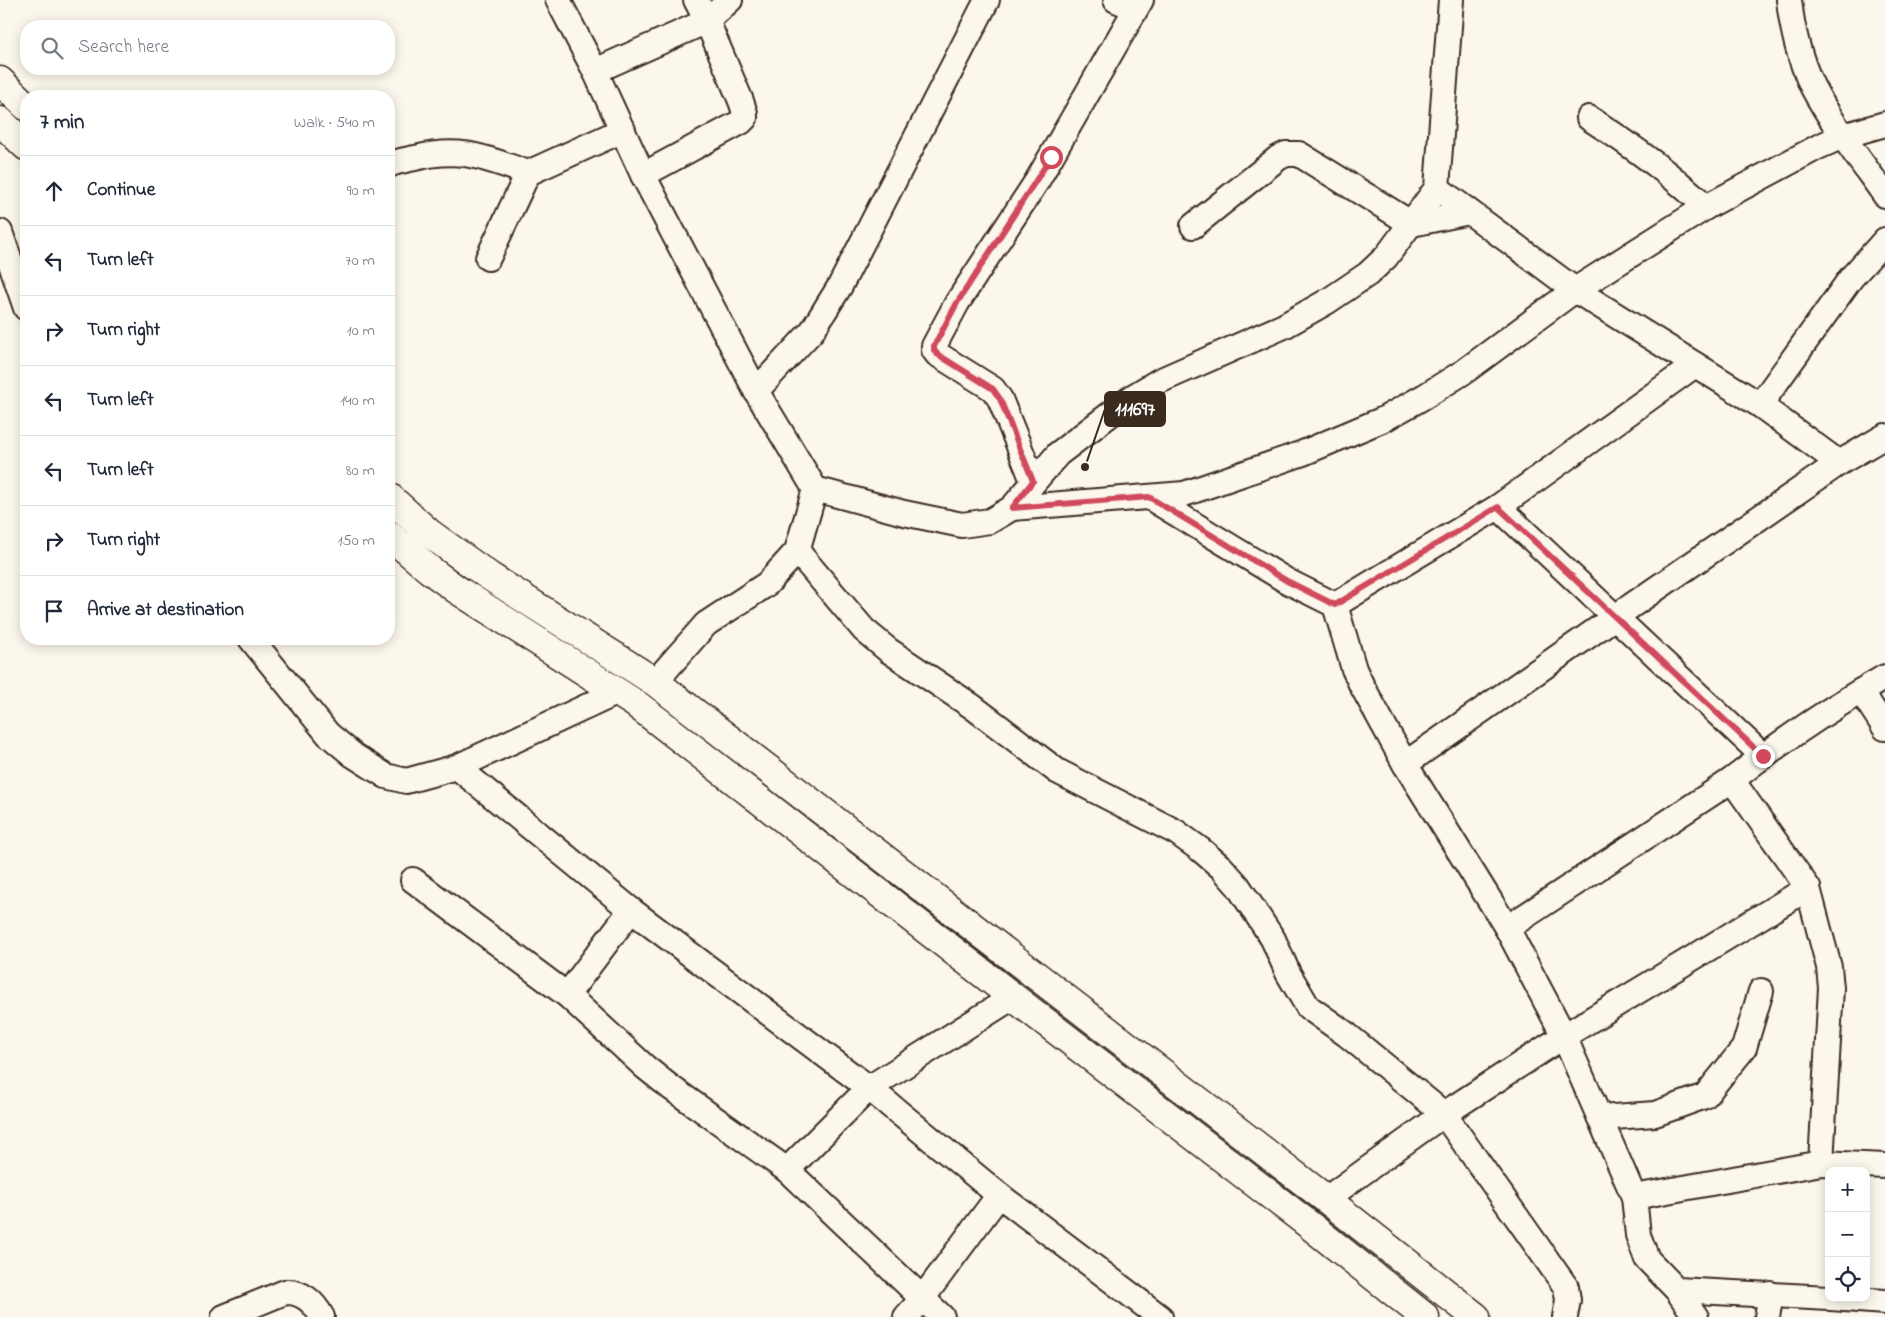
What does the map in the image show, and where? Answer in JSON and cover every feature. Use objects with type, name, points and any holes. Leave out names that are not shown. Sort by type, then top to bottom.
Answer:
[{"type":"main road","points":[[0,81],[20,100]]},
{"type":"main road","points":[[0,121],[20,140]]},
{"type":"main road","points":[[395,502],[429,533],[489,576],[655,682],[1326,1199],[1476,1317]]},
{"type":"main road","points":[[395,540],[456,589],[618,692],[1296,1214],[1425,1317]]},
{"type":"street","points":[[558,0],[644,175],[756,392],[815,489],[904,513],[962,525],[990,521],[1012,508],[1033,481],[1058,454],[1134,396],[1159,381],[1284,326],[1352,285],[1368,274],[1386,257],[1437,188],[1451,0]]},
{"type":"street","points":[[644,175],[741,122],[745,118],[741,101],[707,21],[696,0]]},
{"type":"street","points":[[595,72],[707,21],[730,0]]},
{"type":"street","points":[[756,392],[812,331],[840,286],[987,0]]},
{"type":"street","points":[[1789,0],[1790,14],[1799,49],[1812,85],[1843,136],[1885,195]]},
{"type":"street","points":[[1033,481],[1000,399],[993,389],[937,354],[934,346],[957,303],[1042,173],[1131,3]]},
{"type":"street","points":[[1589,118],[1630,144],[1668,172],[1706,207]]},
{"type":"street","points":[[1012,508],[1184,494],[1303,453],[1384,419],[1425,396],[1465,370],[1575,290],[1706,207],[1843,136],[1885,124]]},
{"type":"street","points":[[488,258],[528,173],[623,130]]},
{"type":"street","points":[[395,163],[430,154],[446,152],[472,154],[528,173]]},
{"type":"street","points":[[1193,226],[1286,154],[1299,154],[1412,224],[1470,212]]},
{"type":"street","points":[[1437,188],[1575,290],[1760,405],[1839,463]]},
{"type":"street","points":[[0,232],[20,290]]},
{"type":"street","points":[[1760,405],[1852,278],[1885,240]]},
{"type":"street","points":[[1335,605],[1498,507],[1695,365]]},
{"type":"street","points":[[1405,764],[1839,463],[1885,436]]},
{"type":"street","points":[[655,682],[706,624],[766,584],[797,551],[815,489]]},
{"type":"street","points":[[1149,497],[1287,581],[1335,605],[1354,669],[1405,764],[1507,928],[1564,1036],[1634,1197],[1638,1235],[1647,1259],[1677,1290],[1696,1317]]},
{"type":"street","points":[[1498,507],[1763,756]]},
{"type":"street","points":[[797,551],[864,630],[888,650],[973,706],[1057,770],[1176,832],[1222,868],[1238,886],[1273,939],[1288,972],[1308,1007],[1346,1034],[1444,1114],[1566,1286],[1568,1300],[1564,1317]]},
{"type":"street","points":[[256,645],[328,734],[353,755],[386,776],[406,781],[457,767],[618,692]]},
{"type":"street","points":[[1507,928],[1732,780],[1763,756],[1885,677]]},
{"type":"street","points":[[1861,691],[1885,728]]},
{"type":"street","points":[[457,767],[631,910],[868,1088],[999,1195],[1160,1317]]},
{"type":"street","points":[[1732,780],[1808,888],[1829,967],[1831,988],[1822,1163]]},
{"type":"street","points":[[413,880],[567,995],[651,1072],[787,1170],[942,1317]]},
{"type":"street","points":[[1326,1199],[1444,1114],[1564,1036],[1808,888]]},
{"type":"street","points":[[567,995],[631,910]]},
{"type":"street","points":[[1600,1118],[1655,1114],[1705,1096],[1744,1048],[1761,991]]},
{"type":"street","points":[[787,1170],[868,1088],[1013,997]]},
{"type":"street","points":[[1634,1197],[1822,1163],[1885,1166]]},
{"type":"street","points":[[906,1317],[922,1299],[999,1195]]},
{"type":"street","points":[[1677,1290],[1769,1306],[1825,1299]]},
{"type":"street","points":[[224,1317],[285,1292],[295,1292],[306,1298],[317,1308],[322,1317]]},
{"type":"street","points":[[1851,1302],[1878,1307]]},
{"type":"place","name":"111697","points":[[1085,467]]},
{"type":"route","points":[[1051,157],[957,303],[934,346],[937,354],[993,389],[1000,399],[1033,481],[1012,508],[1149,497],[1287,581],[1335,605],[1498,507],[1763,756]]}]
